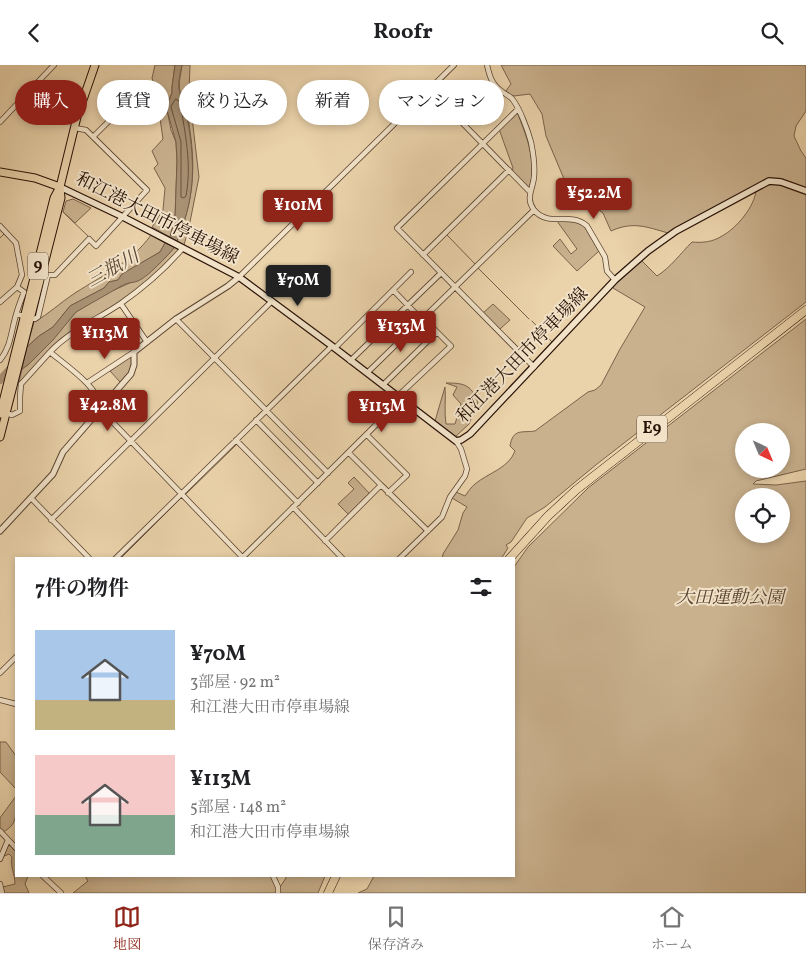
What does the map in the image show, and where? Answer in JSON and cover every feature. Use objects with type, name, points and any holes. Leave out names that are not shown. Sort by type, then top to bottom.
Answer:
[{"type":"highway","name":"9","points":[[87,88],[95,65]]},
{"type":"highway","name":"9","points":[[1,433],[3,412],[18,346],[28,317],[61,198],[60,187],[76,125]]},
{"type":"highway","points":[[0,172],[35,178],[60,187]]},
{"type":"highway","name":"E9","points":[[511,557],[548,516],[576,490],[806,310]]},
{"type":"highway","name":"9","points":[[3,412],[9,401],[27,333],[28,317]]},
{"type":"highway","points":[[328,893],[336,877]]},
{"type":"main road","name":"和江港大田市停車場線","points":[[60,187],[239,277],[456,441],[470,434],[615,280],[661,240],[769,181],[781,181],[806,191]]},
{"type":"street","points":[[41,80],[54,65]]},
{"type":"street","points":[[438,80],[454,65]]},
{"type":"street","points":[[487,65],[490,81],[512,99],[518,109],[531,143],[534,177],[530,199],[534,210],[547,218],[554,220],[564,218],[582,222],[587,226],[605,257],[607,271],[615,280]]},
{"type":"street","points":[[0,122],[15,107]]},
{"type":"street","points":[[518,109],[397,228],[534,367]]},
{"type":"street","points":[[93,137],[105,125]]},
{"type":"street","points":[[87,383],[134,352],[176,319],[239,277],[393,125]]},
{"type":"street","points":[[465,125],[530,191]]},
{"type":"street","points":[[16,314],[35,319],[38,317],[48,275],[55,275],[89,239],[96,246],[147,190],[86,130],[75,128]]},
{"type":"street","points":[[423,255],[509,170]]},
{"type":"street","points":[[367,373],[534,210]]},
{"type":"street","points":[[0,226],[16,243],[22,275],[17,287],[0,302]]},
{"type":"street","points":[[3,412],[12,415],[20,411],[22,384],[50,352],[70,333],[120,303],[155,278],[182,247]]},
{"type":"street","points":[[117,557],[256,420],[411,273]]},
{"type":"street","points":[[350,361],[440,274]]},
{"type":"street","points":[[22,275],[38,278]]},
{"type":"street","points":[[0,360],[9,344],[16,314],[24,293],[17,287]]},
{"type":"street","points":[[243,557],[367,435],[451,346],[393,290]]},
{"type":"street","points":[[52,520],[272,301]]},
{"type":"street","points":[[120,303],[147,342]]},
{"type":"street","points":[[176,319],[328,473]]},
{"type":"street","points":[[383,385],[437,331]]},
{"type":"street","points":[[50,352],[87,383],[101,405],[101,410],[241,557]]},
{"type":"street","points":[[0,531],[53,474],[63,452],[131,374],[134,365],[134,352]]},
{"type":"street","points":[[256,420],[318,483]]},
{"type":"street","points":[[367,435],[407,475],[388,493]]},
{"type":"street","points":[[236,440],[298,503]]},
{"type":"street","points":[[401,557],[442,517],[450,497],[465,476],[467,469],[461,449],[456,441]]},
{"type":"street","points":[[349,453],[428,531]]},
{"type":"street","points":[[325,541],[381,485]]},
{"type":"street","points":[[31,499],[88,557]]},
{"type":"street","points":[[293,507],[341,557]]},
{"type":"street","points":[[0,673],[15,658]]},
{"type":"street","points":[[0,700],[15,704]]},
{"type":"street","points":[[0,831],[15,847]]},
{"type":"street","points":[[0,859],[8,840]]},
{"type":"street","points":[[44,877],[61,893]]},
{"type":"street","points":[[273,877],[278,887],[278,893]]},
{"type":"street","points":[[0,886],[2,893]]},
{"type":"green space","points":[[155,65],[175,65],[172,93],[169,99],[169,80],[153,80]]},
{"type":"green space","points":[[182,65],[190,65],[189,80],[179,80]]},
{"type":"green space","points":[[501,65],[806,65],[806,111],[796,126],[794,136],[806,158],[806,188],[784,181],[761,182],[668,233],[640,226],[626,226],[611,231],[603,213],[591,204],[582,207],[570,184],[564,179],[546,136],[542,114],[530,94],[514,96],[505,92],[511,84]]},
{"type":"green space","points":[[517,112],[532,160],[529,188],[512,171],[513,168],[499,129]]},
{"type":"green space","points":[[169,120],[176,142],[177,161],[175,218],[170,237],[152,227],[163,210],[165,188],[154,168],[158,164],[152,151],[163,139],[161,125],[169,125]]},
{"type":"green space","points":[[189,125],[193,125],[199,177],[184,245],[177,241],[187,211],[192,183]]},
{"type":"green space","points":[[785,184],[806,193],[806,302],[597,464],[545,507],[527,518],[511,542],[506,545],[508,548],[502,557],[442,557],[458,530],[463,513],[467,507],[452,498],[456,492],[465,496],[480,480],[508,462],[515,451],[510,446],[513,436],[522,432],[535,431],[588,392],[595,390],[601,385],[645,307],[613,288],[613,286],[641,260],[657,276],[692,242],[707,242],[722,236],[734,228],[744,216],[752,203],[756,190],[768,185]]},
{"type":"green space","points":[[73,199],[91,208],[75,223],[63,212],[66,201]]},
{"type":"green space","points":[[567,220],[583,224],[599,251],[577,271],[553,246],[560,239],[571,254],[577,249],[557,221]]},
{"type":"green space","points":[[151,235],[165,243],[160,252],[122,274],[118,280],[109,282],[104,288],[70,306],[53,327],[27,347],[34,322],[75,293],[126,261]]},
{"type":"green space","points":[[175,247],[179,250],[166,265],[127,298],[59,340],[18,385],[22,369],[29,364],[76,312],[101,296],[134,281],[157,266]]},
{"type":"green space","points":[[493,304],[510,320],[500,329],[483,313]]},
{"type":"green space","name":"大田運動公園","points":[[806,319],[806,469],[790,473],[790,423],[735,423],[735,478],[768,478],[756,481],[753,484],[776,485],[806,481],[806,893],[358,893],[367,889],[373,877],[515,877],[515,566],[528,547],[588,488]]},
{"type":"green space","points":[[132,356],[131,370],[120,382],[110,371]]},
{"type":"green space","points":[[446,383],[457,383],[466,386],[472,391],[478,402],[469,424],[455,437],[437,425],[435,421],[445,387],[446,424],[455,424],[461,404],[453,395],[457,387]]},
{"type":"green space","points":[[354,477],[370,494],[349,515],[338,504],[354,489],[348,483]]},
{"type":"green space","points":[[0,742],[6,742],[15,755],[15,788],[0,772]]},
{"type":"green space","points":[[15,797],[15,819],[12,825],[3,832],[0,829],[0,818]]},
{"type":"green space","points":[[8,843],[15,851],[15,877],[28,877],[25,884],[29,893],[4,893],[3,887],[15,884],[12,857],[9,854],[2,857]]},
{"type":"green space","points":[[86,877],[271,877],[276,887],[276,893],[73,893],[88,881]]},
{"type":"green space","points":[[325,877],[318,893],[278,893],[286,878]]},
{"type":"water","points":[[175,65],[182,65],[179,78],[179,125],[188,125],[192,154],[192,187],[184,222],[177,241],[170,237],[175,218],[177,161],[176,142],[169,118],[169,100]]},
{"type":"water","points":[[165,243],[175,247],[152,271],[142,279],[123,285],[76,312],[53,340],[22,369],[27,347],[53,327],[70,306],[104,288],[109,282],[118,280],[122,274],[160,252]]},
{"type":"waterway","points":[[63,212],[89,237]]},
{"type":"waterway","points":[[0,238],[4,234]]},
{"type":"waterway","points":[[447,235],[476,265]]},
{"type":"waterway","points":[[478,268],[529,319]]},
{"type":"waterway","points":[[532,321],[552,342]]},
{"type":"waterway","name":"三瓶川","points":[[0,380],[14,365]]},
{"type":"waterway","points":[[186,494],[236,445]]},
{"type":"waterway","points":[[122,557],[181,498]]}]
